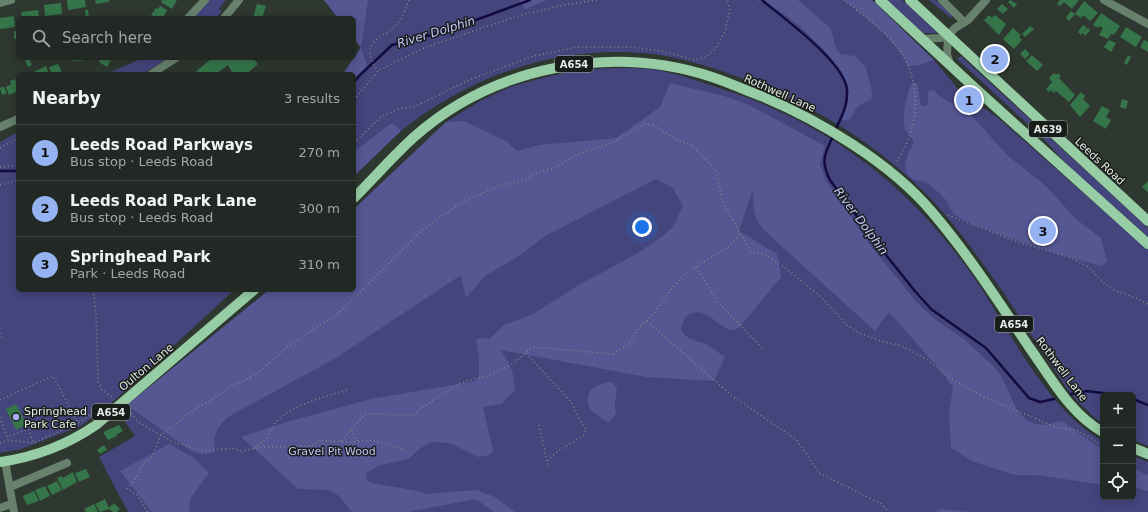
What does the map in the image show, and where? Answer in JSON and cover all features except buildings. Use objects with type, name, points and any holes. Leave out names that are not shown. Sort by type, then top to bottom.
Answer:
[{"type":"main road","name":"A639","points":[[880,0],[951,67],[1148,244]]},
{"type":"main road","name":"Leeds Road","points":[[910,0],[1148,221]]},
{"type":"main road","name":"Rothwell Lane","points":[[356,196],[415,136],[452,109],[489,89],[521,76],[568,64],[612,61],[661,65],[711,77],[791,108],[825,126],[890,172],[930,210],[962,250],[1068,400],[1090,425],[1100,430]]},
{"type":"main road","name":"Oulton Lane","points":[[2,462],[39,453],[80,436],[121,404],[252,292]]},
{"type":"main road","points":[[1136,449],[1148,454]]},
{"type":"street","points":[[0,3],[11,0]]},
{"type":"street","points":[[190,16],[205,0]]},
{"type":"street","points":[[226,16],[239,0]]},
{"type":"street","points":[[942,0],[964,22]]},
{"type":"street","points":[[951,67],[947,55],[948,36],[986,0]]},
{"type":"street","points":[[1104,0],[1148,24]]},
{"type":"street","points":[[921,39],[932,39],[948,36]]},
{"type":"street","points":[[154,72],[173,60]]},
{"type":"street","points":[[0,127],[16,120]]},
{"type":"street","points":[[2,462],[10,487],[11,504],[14,512]]},
{"type":"street","points":[[10,487],[67,464]]},
{"type":"street","points":[[0,508],[11,504]]},
{"type":"path","points":[[379,70],[378,72],[370,57],[370,49],[378,38],[393,29],[403,16],[409,0]]},
{"type":"path","points":[[356,98],[379,70],[433,45],[521,15],[564,5],[597,0]]},
{"type":"path","points":[[844,0],[882,32],[902,53],[914,80],[916,109],[910,133],[901,156],[890,172]]},
{"type":"path","points":[[148,512],[143,502],[133,491],[127,489],[144,464],[152,457],[161,435],[195,409],[213,399],[232,385],[242,382],[258,373],[287,346],[339,313],[422,230],[436,218],[462,202],[500,186],[525,180],[539,172],[555,168],[576,155],[612,143],[645,124],[653,124],[677,140],[690,144],[713,166],[716,171],[723,203],[751,252],[764,254],[788,270],[821,297],[847,325],[859,333],[884,342],[900,345],[926,359],[950,378],[978,394],[1049,425],[1079,432],[1100,444]]},
{"type":"path","points":[[0,148],[16,139]]},
{"type":"path","points":[[0,167],[16,165]]},
{"type":"path","points":[[0,185],[16,181]]},
{"type":"path","points":[[930,210],[964,220],[1020,243],[1072,258],[1088,267],[1106,285],[1116,291],[1148,304]]},
{"type":"path","points":[[342,441],[365,414],[413,415],[434,399],[460,383],[493,374],[514,363],[532,347],[613,354],[629,344],[639,328],[685,274],[728,248],[737,238],[739,232]]},
{"type":"path","points":[[696,267],[700,276],[718,302],[763,349]]},
{"type":"path","points":[[93,292],[98,381],[101,389],[115,399],[108,403]]},
{"type":"path","points":[[647,320],[732,396],[797,440],[819,473],[880,503],[889,512]]},
{"type":"path","points":[[0,333],[2,338],[0,338]]},
{"type":"path","points":[[526,353],[572,403],[580,421],[586,429],[584,435],[558,451],[547,461]]},
{"type":"path","points":[[0,400],[54,376],[78,423]]},
{"type":"path","points":[[253,449],[268,438],[272,428],[286,414],[302,405],[349,389]]},
{"type":"path","points":[[121,404],[131,412],[138,422],[173,442],[205,451],[232,448],[241,451],[312,446],[320,440],[373,440],[405,450]]},
{"type":"path","points":[[0,443],[8,440],[34,443],[78,423],[102,407]]},
{"type":"path","points":[[0,417],[8,440]]},
{"type":"path","points":[[539,425],[548,468]]},
{"type":"path","points":[[7,437],[28,429],[34,443]]},
{"type":"path","points":[[351,430],[357,441]]},
{"type":"green space","points":[[209,0],[226,0],[219,9],[222,12],[217,16],[195,16]]},
{"type":"green space","points":[[324,0],[872,0],[934,60],[963,95],[976,107],[979,105],[997,117],[1148,250],[1148,446],[1136,441],[1136,392],[1100,392],[1100,422],[1087,411],[1065,386],[1001,289],[963,237],[932,200],[903,173],[865,142],[823,116],[757,84],[715,69],[672,57],[642,53],[609,52],[577,54],[546,60],[515,69],[485,80],[456,94],[428,111],[396,135],[356,174],[356,72],[344,72],[352,60],[356,60],[356,54],[361,47],[356,41],[356,16],[336,16]]},
{"type":"green space","points":[[324,0],[368,0],[361,47],[367,65],[356,84],[356,72],[344,72],[353,60],[356,60],[356,55],[361,48],[356,41],[356,16],[336,16]]},
{"type":"green space","points":[[519,0],[547,0],[525,9]]},
{"type":"green space","points":[[756,0],[798,0],[831,29],[836,48],[840,54],[855,56],[866,68],[873,96],[870,100],[858,106],[849,120],[842,120],[847,104],[848,91],[843,76],[836,65],[805,31],[783,13]]},
{"type":"green space","points":[[844,0],[872,0],[934,60],[920,65],[908,66],[896,46],[880,29]]},
{"type":"green space","points":[[887,0],[902,0],[938,33],[923,33]]},
{"type":"green space","points":[[929,0],[936,0],[953,15],[951,18]]},
{"type":"green space","points":[[961,56],[1148,228],[1148,237],[1067,165],[1043,138],[957,59]]},
{"type":"green space","points":[[138,60],[166,60],[145,72],[111,72]]},
{"type":"green space","name":"Gravel Pit Wood","points":[[636,68],[657,70],[690,78],[764,104],[839,144],[872,168],[904,195],[933,225],[960,258],[985,294],[1036,375],[1051,395],[1067,413],[1085,429],[1100,439],[1100,500],[1136,500],[1136,457],[1148,462],[1148,512],[128,512],[99,457],[135,436],[119,413],[267,292],[356,292],[356,207],[446,122],[480,101],[510,87],[575,70]]},
{"type":"green space","name":"Gravel Pit Wood","points":[[670,83],[724,96],[747,104],[825,146],[820,164],[826,181],[873,249],[920,306],[937,321],[964,339],[993,366],[1001,376],[1017,410],[1025,419],[1034,424],[1045,425],[1062,421],[1100,448],[1100,485],[1037,475],[1015,475],[974,462],[951,448],[949,412],[953,388],[946,377],[889,312],[875,331],[767,233],[756,218],[753,189],[739,231],[777,254],[781,277],[739,328],[735,330],[722,326],[702,313],[696,312],[690,314],[685,319],[681,330],[687,337],[709,346],[725,357],[714,381],[646,377],[501,350],[511,368],[515,390],[501,404],[483,407],[493,451],[490,455],[478,457],[450,443],[431,442],[419,449],[409,459],[381,465],[366,473],[367,480],[371,483],[419,491],[425,494],[476,490],[495,497],[515,512],[494,512],[477,500],[471,500],[408,512],[352,512],[339,496],[328,490],[298,489],[241,437],[283,423],[371,399],[476,381],[479,376],[479,357],[476,340],[482,338],[489,339],[504,325],[533,314],[579,285],[638,253],[673,227],[683,206],[673,188],[656,179],[545,236],[519,256],[485,276],[466,298],[461,275],[336,358],[228,417],[216,432],[214,440],[215,451],[212,453],[203,454],[190,450],[127,405],[267,292],[356,292],[356,207],[446,122],[464,121],[506,141],[517,151],[540,145],[616,138],[660,107]]},
{"type":"green space","points":[[912,83],[917,83],[921,106],[926,106],[928,104],[928,91],[933,90],[941,97],[972,116],[1007,155],[1046,186],[1076,219],[1101,238],[1107,261],[1102,266],[1018,241],[968,222],[955,215],[940,193],[930,185],[911,178],[907,173],[905,165],[914,142],[906,131],[904,114],[908,93]]},
{"type":"green space","points":[[390,124],[394,124],[401,131],[356,174],[356,150]]},
{"type":"green space","points":[[16,133],[16,292],[232,292],[115,400],[81,426],[21,449],[0,453],[0,142]]},
{"type":"green space","points":[[608,382],[613,383],[617,388],[615,404],[616,413],[610,422],[604,420],[588,406],[590,390],[596,386]]},
{"type":"green space","points":[[169,444],[194,458],[209,473],[190,499],[189,512],[152,512],[120,471]]},
{"type":"green space","points":[[1136,470],[1148,475],[1148,491],[1136,488]]},
{"type":"green space","points":[[942,509],[969,512],[935,512]]},
{"type":"waterway","name":"River Dolphin","points":[[356,80],[392,45],[446,31],[530,0]]},
{"type":"waterway","name":"River Dolphin","points":[[762,0],[812,41],[836,67],[844,79],[847,90],[846,102],[844,112],[835,131]]},
{"type":"waterway","name":"River Dolphin","points":[[833,136],[824,162],[830,180],[914,290],[931,309],[986,348],[1029,398],[1040,402],[1054,399]]},
{"type":"waterway","name":"River Dolphin","points":[[0,171],[16,171]]},
{"type":"waterway","name":"River Dolphin","points":[[1071,394],[1087,391],[1100,393]]},
{"type":"waterway","name":"River Dolphin","points":[[1136,400],[1148,405]]},
{"type":"place","name":"Leeds Road Park Lane","points":[[995,59]]},
{"type":"place","name":"Leeds Road Parkways","points":[[969,100]]},
{"type":"place","name":"Springhead Park","points":[[1043,231]]},
{"type":"place","name":"Springhead Park Cafe","points":[[16,417]]}]
